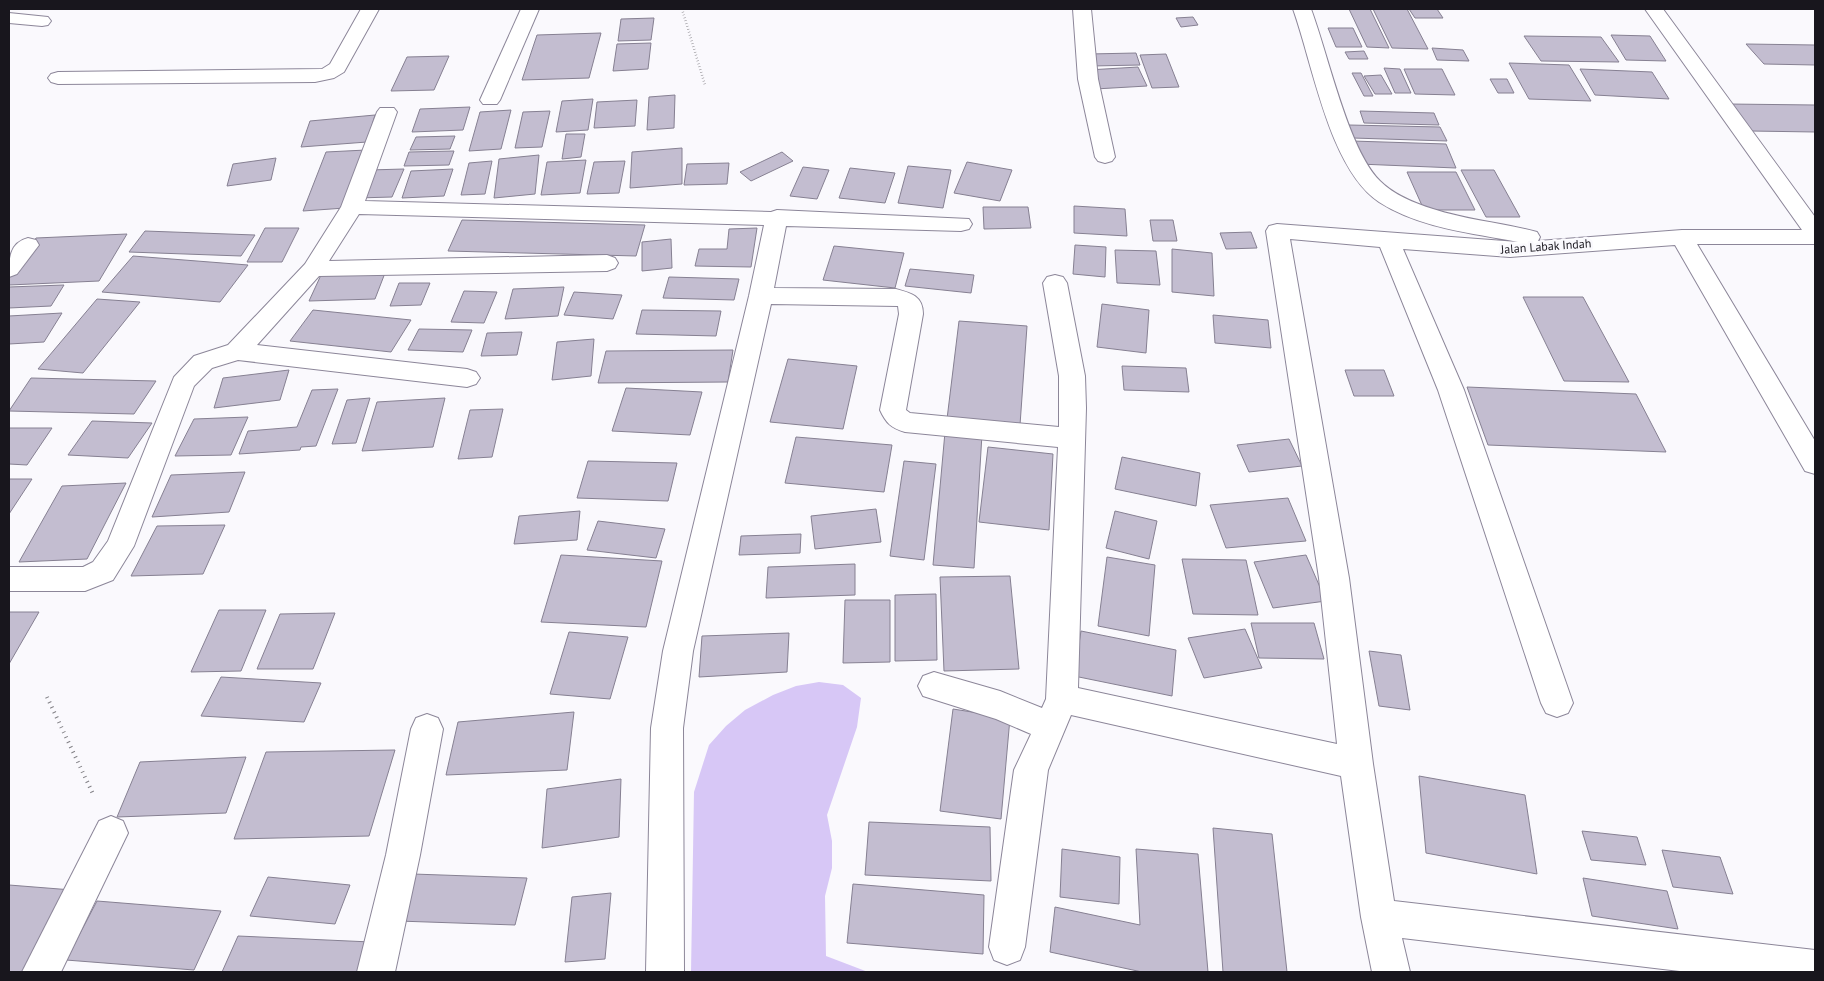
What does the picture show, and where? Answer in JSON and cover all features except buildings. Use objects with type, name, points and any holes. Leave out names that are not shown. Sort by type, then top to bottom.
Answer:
[{"type":"street","points":[[58,78],[315,76],[327,74],[337,68],[370,9]]},
{"type":"street","points":[[490,100],[530,9]]},
{"type":"street","points":[[1082,9],[1088,79],[1105,157]]},
{"type":"street","points":[[1302,9],[1346,139],[1357,166],[1372,185],[1402,204],[1433,216],[1570,244]]},
{"type":"street","points":[[1654,9],[1815,232]]},
{"type":"street","points":[[9,18],[42,21]]},
{"type":"street","points":[[237,351],[313,269],[352,208],[386,112]]},
{"type":"street","points":[[352,208],[777,217],[961,224]]},
{"type":"street","points":[[665,972],[667,728],[678,651],[761,296],[777,217]]},
{"type":"street","name":"Jalan Labak Indah","points":[[1356,764],[1334,578],[1277,230],[1510,250],[1682,237],[1815,237]]},
{"type":"street","points":[[1682,237],[1815,464]]},
{"type":"street","points":[[1389,241],[1451,390],[1557,703]]},
{"type":"street","points":[[9,270],[28,245]]},
{"type":"street","points":[[313,269],[607,263]]},
{"type":"street","points":[[1007,947],[1031,770],[1055,713],[1073,408],[1072,376],[1054,283]]},
{"type":"street","points":[[761,296],[896,297],[906,300],[911,306],[911,314],[893,410],[896,417],[905,422],[1071,438]]},
{"type":"street","points":[[9,579],[85,579],[103,571],[120,546],[183,383],[203,362],[237,351],[466,378]]},
{"type":"street","points":[[934,686],[1000,706],[1055,713],[1356,764],[1379,917],[1391,972]]},
{"type":"street","points":[[376,972],[403,856],[427,729]]},
{"type":"street","points":[[41,972],[111,833]]},
{"type":"street","points":[[1379,917],[1815,969]]},
{"type":"path","points":[[682,9],[704,86]]},
{"type":"path","points":[[48,696],[111,833]]},
{"type":"shaded area","points":[[819,682],[843,685],[861,698],[857,727],[827,815],[832,841],[832,868],[825,896],[826,956],[868,972],[691,972],[694,792],[709,745],[726,726],[745,710],[773,695],[796,686]]}]
